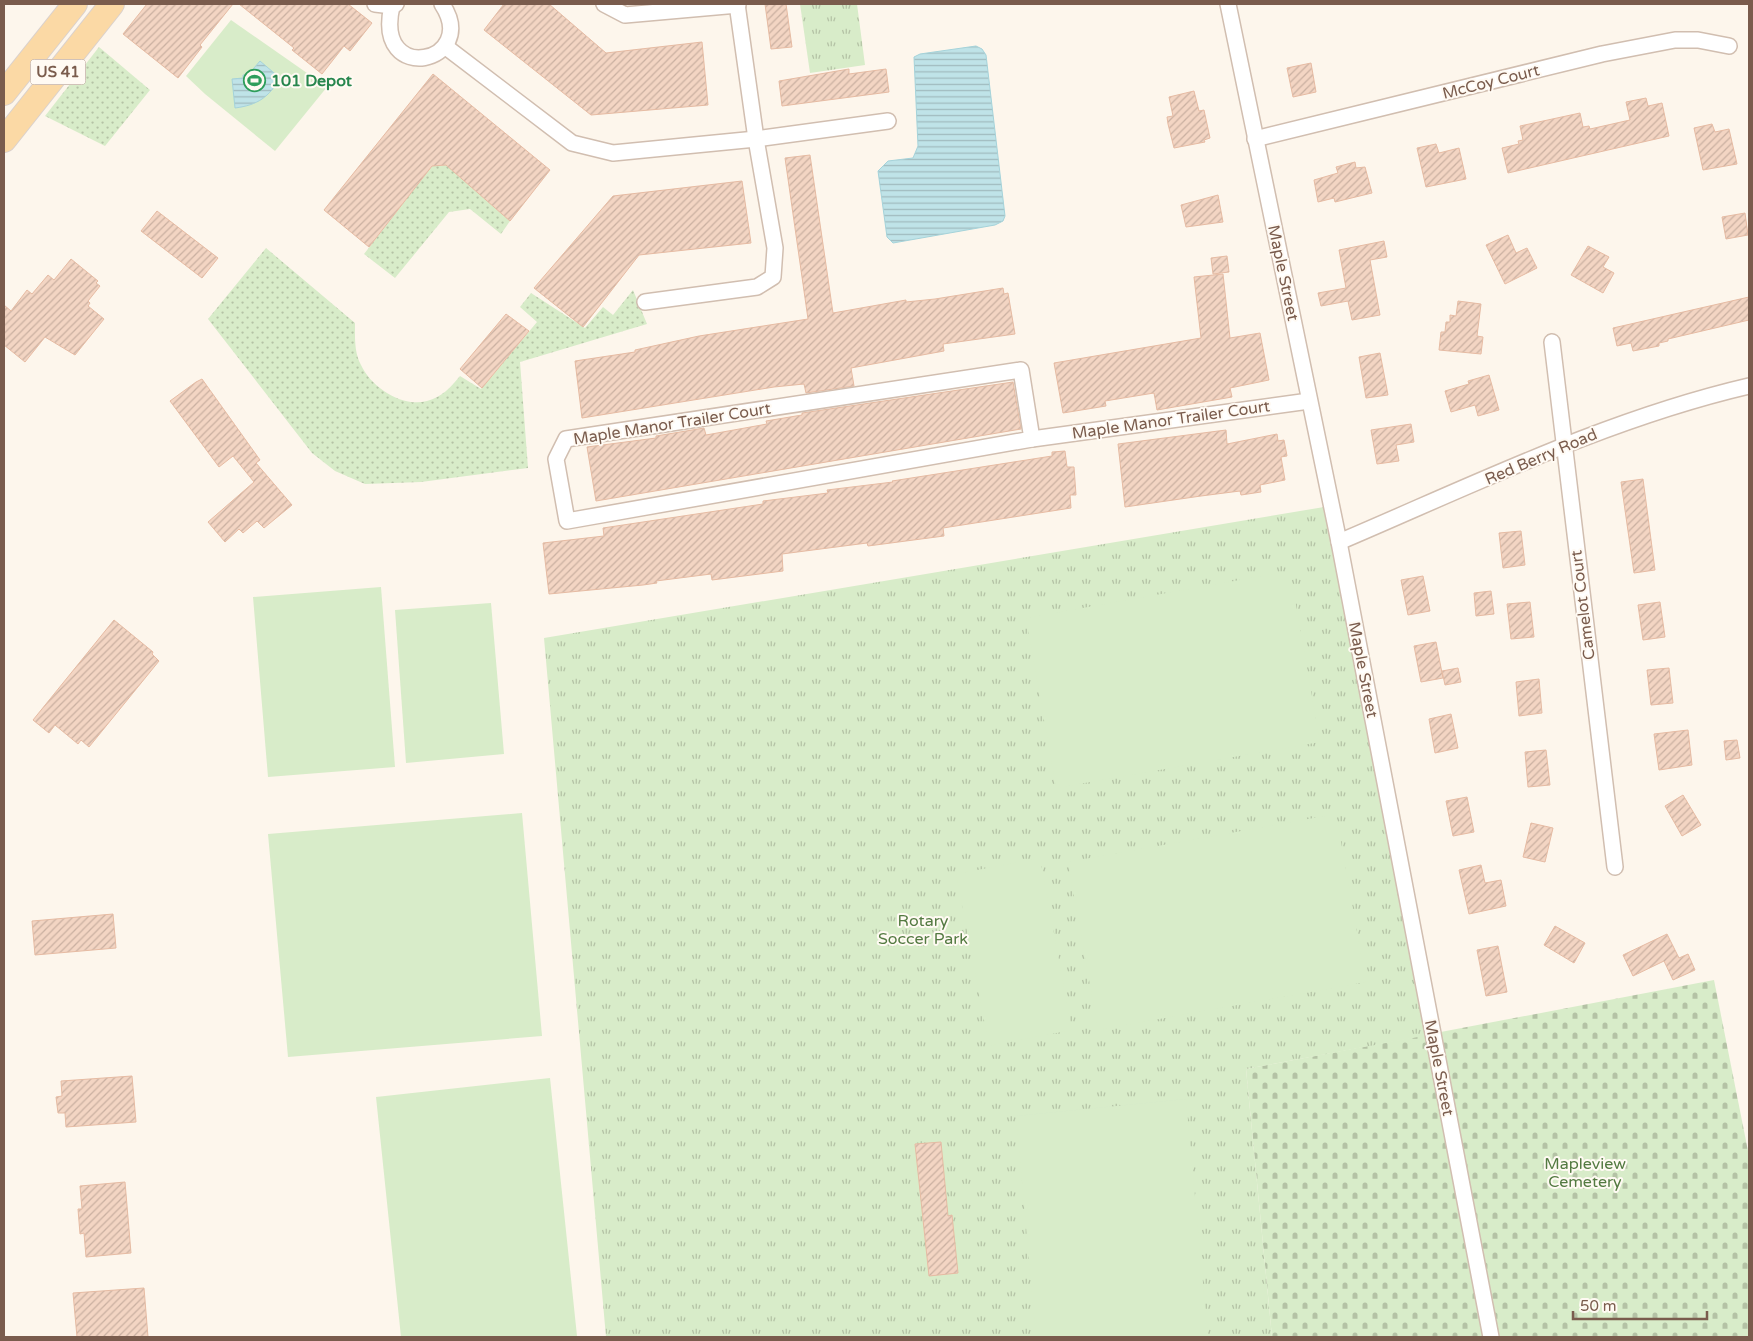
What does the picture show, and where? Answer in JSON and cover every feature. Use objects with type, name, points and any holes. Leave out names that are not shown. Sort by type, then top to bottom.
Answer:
[{"type":"main road","name":"US 41","points":[[4,93],[74,4]]},
{"type":"main road","name":"US 41","points":[[4,140],[112,4]]},
{"type":"street","points":[[375,4],[392,4],[388,22],[393,42],[401,53],[415,58],[431,57],[446,47],[451,29],[449,14],[442,4]]},
{"type":"street","points":[[604,4],[625,14],[738,4],[756,139],[775,248],[772,277],[757,287],[646,302]]},
{"type":"street","name":"Maple Street","points":[[1228,4],[1339,542],[1490,1337]]},
{"type":"street","name":"McCoy Court","points":[[1256,139],[1602,54],[1676,40],[1698,40],[1729,46]]},
{"type":"street","points":[[446,47],[572,143],[613,153],[756,139],[888,121]]},
{"type":"street","name":"Camelot Court","points":[[1552,342],[1615,867]]},
{"type":"street","name":"Maple Manor Trailer Court","points":[[1032,439],[1021,370],[566,439],[556,459],[567,521],[1032,439],[1309,401]]},
{"type":"street","name":"Red Berry Road","points":[[1339,542],[1564,446],[1672,407],[1749,386]]},
{"type":"green space","points":[[800,4],[857,4],[865,65],[810,73]]},
{"type":"green space","name":"101 Depot","points":[[231,20],[327,87],[275,151],[205,94],[186,76]]},
{"type":"green space","points":[[99,47],[150,90],[105,146],[45,116]]},
{"type":"green space","points":[[446,165],[510,221],[501,234],[470,209],[449,212],[395,278],[364,254],[432,166]]},
{"type":"green space","points":[[266,248],[355,323],[357,355],[366,373],[372,381],[388,394],[408,401],[427,401],[437,397],[450,388],[460,376],[481,389],[537,322],[520,307],[531,293],[585,328],[603,307],[613,315],[633,290],[647,324],[520,362],[528,468],[421,482],[365,484],[335,471],[312,453],[208,319]]},
{"type":"green space","name":"Rotary Soccer Park","points":[[1324,507],[1429,1035],[1246,1069],[1272,1337],[606,1337],[544,638]]},
{"type":"green space","points":[[1290,571],[1320,742],[1056,788],[1026,618]]},
{"type":"green space","points":[[381,587],[395,767],[268,777],[253,597]]},
{"type":"green space","points":[[491,603],[504,754],[406,763],[395,610]]},
{"type":"green space","points":[[522,813],[542,1036],[288,1057],[268,834]]},
{"type":"green space","points":[[1336,814],[1366,982],[1098,1030],[1068,862]]},
{"type":"green space","points":[[1040,858],[1072,1030],[989,1046],[956,874]]},
{"type":"green space","name":"Mapleview Cemetery","points":[[1714,980],[1749,1156],[1749,1337],[1272,1337],[1246,1069]]},
{"type":"green space","points":[[550,1078],[577,1336],[401,1337],[376,1097]]},
{"type":"green space","points":[[1186,1099],[1208,1337],[1036,1337],[1016,1116]]},
{"type":"water","points":[[976,46],[982,49],[986,55],[1005,216],[1003,221],[995,225],[893,243],[887,237],[878,171],[888,161],[913,158],[918,146],[914,57],[920,54]]},
{"type":"water","points":[[260,61],[280,78],[272,90],[262,99],[250,105],[235,108],[232,79],[243,78],[243,75],[248,75]]},
{"type":"building","points":[[147,4],[233,4],[200,45],[202,47],[178,78],[123,34]]},
{"type":"building","points":[[239,4],[348,4],[372,23],[350,51],[344,46],[322,74],[292,50],[294,48]]},
{"type":"building","points":[[504,4],[549,4],[606,53],[702,42],[708,105],[591,115],[484,30]]},
{"type":"building","points":[[765,4],[786,4],[792,47],[771,49]]},
{"type":"building","points":[[1311,63],[1316,92],[1293,97],[1287,68]]},
{"type":"building","points":[[849,69],[849,74],[886,69],[889,92],[782,106],[779,81]]},
{"type":"building","points":[[433,74],[550,170],[510,221],[446,165],[432,166],[369,247],[324,210]]},
{"type":"building","points":[[1194,91],[1199,111],[1204,110],[1210,138],[1204,140],[1205,142],[1174,148],[1167,117],[1173,116],[1169,97]]},
{"type":"building","points":[[1646,98],[1648,106],[1662,103],[1669,136],[1508,173],[1502,148],[1519,144],[1518,141],[1523,140],[1520,126],[1580,113],[1583,127],[1589,126],[1590,129],[1630,120],[1626,102]]},
{"type":"building","points":[[1712,124],[1715,132],[1729,129],[1737,164],[1703,170],[1694,128]]},
{"type":"building","points":[[1436,144],[1439,153],[1459,148],[1466,179],[1426,187],[1417,148]]},
{"type":"building","points":[[810,155],[833,313],[906,300],[906,302],[935,299],[1003,288],[1004,294],[1008,293],[1015,334],[943,344],[944,351],[851,368],[854,386],[806,393],[804,384],[774,387],[582,418],[575,361],[635,352],[635,350],[699,336],[808,319],[785,158]]},
{"type":"building","points":[[1355,162],[1356,168],[1365,167],[1372,193],[1335,202],[1334,198],[1318,202],[1314,180],[1338,173],[1336,167]]},
{"type":"building","points":[[742,181],[751,243],[639,255],[583,327],[534,288],[613,196]]},
{"type":"building","points":[[1218,195],[1223,222],[1186,227],[1181,205]]},
{"type":"building","points":[[157,211],[218,258],[202,278],[141,231]]},
{"type":"building","points":[[1745,213],[1748,235],[1726,239],[1722,217]]},
{"type":"building","points":[[1508,235],[1516,253],[1527,248],[1537,268],[1505,284],[1486,245]]},
{"type":"building","points":[[1384,241],[1387,257],[1370,260],[1380,315],[1352,320],[1348,301],[1321,306],[1318,293],[1346,288],[1339,250]]},
{"type":"building","points":[[1588,246],[1609,257],[1603,267],[1614,273],[1603,293],[1571,275]]},
{"type":"building","points":[[1227,256],[1229,272],[1213,274],[1211,258]]},
{"type":"building","points":[[71,259],[98,281],[96,283],[100,286],[88,301],[90,303],[88,306],[104,319],[75,355],[45,337],[25,362],[4,345],[4,305],[11,311],[27,290],[32,294],[48,275],[54,280]]},
{"type":"building","points":[[1223,274],[1230,338],[1260,333],[1269,380],[1230,388],[1232,397],[1157,410],[1154,393],[1105,401],[1106,406],[1063,413],[1054,363],[1201,338],[1194,277]]},
{"type":"building","points":[[1749,297],[1749,320],[1668,339],[1668,341],[1659,343],[1659,346],[1633,351],[1631,343],[1617,346],[1613,328]]},
{"type":"building","points":[[1458,301],[1481,304],[1477,336],[1483,337],[1481,354],[1439,350],[1441,332],[1445,332],[1446,322],[1450,322],[1450,315],[1456,316]]},
{"type":"building","points":[[506,314],[529,331],[482,388],[460,369]]},
{"type":"building","points":[[1380,353],[1388,395],[1366,398],[1359,357]]},
{"type":"building","points":[[1489,375],[1499,410],[1478,416],[1475,405],[1451,412],[1445,391],[1469,384],[1468,381]]},
{"type":"building","points":[[202,379],[260,460],[256,463],[292,505],[264,528],[257,521],[243,533],[239,529],[225,542],[208,522],[254,482],[233,456],[219,467],[170,401]]},
{"type":"building","points":[[1013,382],[1021,429],[596,501],[587,447],[656,438],[656,436],[704,428],[706,435],[767,424],[766,421],[802,415],[802,413]]},
{"type":"building","points":[[1411,424],[1414,442],[1396,445],[1399,461],[1377,464],[1371,430]]},
{"type":"building","points":[[1226,430],[1227,444],[1277,434],[1278,441],[1284,440],[1287,456],[1281,457],[1285,480],[1260,485],[1261,492],[1241,495],[1240,491],[1125,507],[1118,444]]},
{"type":"building","points":[[1065,451],[1067,467],[1074,467],[1076,495],[1070,495],[1071,508],[943,528],[944,536],[868,546],[867,543],[782,554],[783,571],[712,580],[711,574],[656,581],[657,583],[643,585],[549,594],[543,543],[604,536],[603,528],[763,504],[763,501],[828,493],[827,490],[893,482],[1052,456],[1052,452]]},
{"type":"building","points":[[1643,479],[1655,570],[1634,573],[1621,482]]},
{"type":"building","points":[[1521,531],[1525,565],[1503,568],[1499,533]]},
{"type":"building","points":[[1423,576],[1430,611],[1408,615],[1401,580]]},
{"type":"building","points":[[1491,591],[1494,614],[1476,616],[1474,593]]},
{"type":"building","points":[[1530,602],[1534,637],[1511,639],[1507,604]]},
{"type":"building","points":[[1660,602],[1665,637],[1643,640],[1638,605]]},
{"type":"building","points":[[114,620],[153,652],[152,654],[159,661],[89,747],[81,740],[78,744],[55,725],[49,733],[33,720]]},
{"type":"building","points":[[1436,642],[1443,678],[1421,682],[1414,646]]},
{"type":"building","points":[[1458,668],[1461,682],[1445,685],[1442,671]]},
{"type":"building","points":[[1669,668],[1673,703],[1651,705],[1647,670]]},
{"type":"building","points":[[1539,679],[1542,713],[1519,716],[1516,682]]},
{"type":"building","points":[[1451,714],[1458,748],[1435,753],[1429,719]]},
{"type":"building","points":[[1688,730],[1692,765],[1659,770],[1654,734]]},
{"type":"building","points":[[1737,740],[1740,758],[1726,760],[1724,741]]},
{"type":"building","points":[[1546,750],[1550,785],[1528,787],[1525,752]]},
{"type":"building","points":[[1683,795],[1701,825],[1682,836],[1665,806]]},
{"type":"building","points":[[1467,797],[1474,832],[1453,836],[1446,801]]},
{"type":"building","points":[[1531,823],[1553,828],[1545,862],[1523,857]]},
{"type":"building","points":[[1481,865],[1485,883],[1501,880],[1506,906],[1469,914],[1459,870]]},
{"type":"building","points":[[113,914],[116,948],[35,955],[32,921]]},
{"type":"building","points":[[1555,926],[1585,943],[1574,963],[1544,945]]},
{"type":"building","points":[[1667,934],[1679,958],[1688,954],[1695,970],[1673,980],[1664,961],[1633,976],[1623,955]]},
{"type":"building","points":[[1498,946],[1507,992],[1486,996],[1477,950]]},
{"type":"building","points":[[132,1076],[136,1122],[66,1127],[65,1113],[58,1113],[56,1097],[62,1096],[61,1081]]},
{"type":"building","points":[[941,1142],[948,1216],[952,1215],[958,1273],[929,1276],[915,1144]]},
{"type":"building","points":[[125,1182],[131,1253],[86,1257],[84,1233],[80,1234],[78,1209],[82,1209],[80,1186]]},
{"type":"building","points":[[144,1288],[148,1337],[77,1337],[73,1293]]},
{"type":"place","name":"101 Depot","points":[[255,81]]}]
